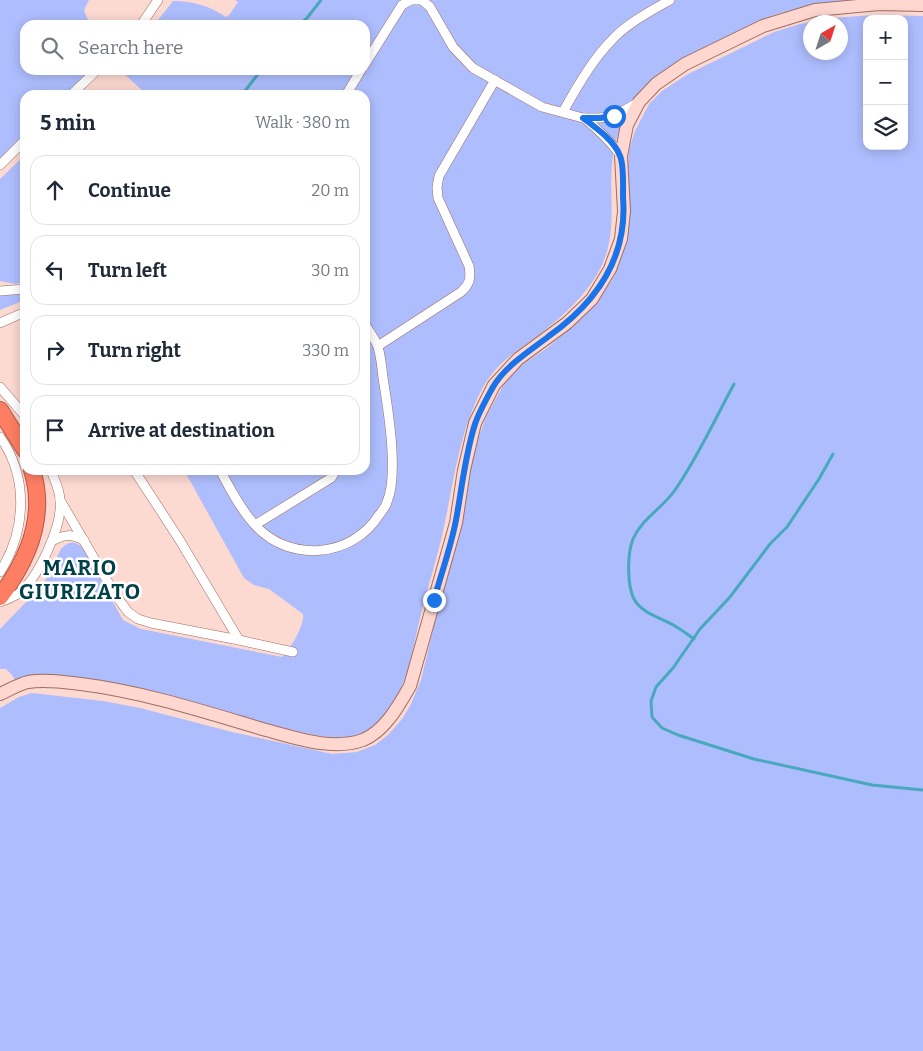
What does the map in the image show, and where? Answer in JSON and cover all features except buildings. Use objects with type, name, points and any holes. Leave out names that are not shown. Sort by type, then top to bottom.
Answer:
[{"type":"highway","points":[[0,410],[20,442]]},
{"type":"highway","points":[[0,597],[14,578],[25,558],[33,535],[37,508],[33,475]]},
{"type":"street","points":[[144,20],[158,0]]},
{"type":"street","points":[[370,56],[402,6],[412,0],[422,0],[430,7],[453,47],[473,68],[542,107],[583,118],[600,118],[614,116],[639,102]]},
{"type":"street","points":[[563,112],[580,81],[610,42],[645,14],[670,0]]},
{"type":"street","points":[[0,694],[28,682],[60,681],[98,686],[148,696],[290,737],[324,744],[364,739],[379,729],[396,710],[410,686],[456,522],[464,470],[475,423],[494,385],[518,359],[567,323],[592,299],[610,269],[622,239],[624,211],[620,156],[627,125],[639,102],[656,84],[685,64],[763,26],[815,10],[879,4],[923,5]]},
{"type":"street","points":[[77,90],[92,75]]},
{"type":"street","points":[[349,90],[359,75]]},
{"type":"street","points":[[378,346],[468,286],[471,278],[469,266],[438,198],[437,187],[439,176],[495,80]]},
{"type":"street","points":[[583,118],[612,143],[620,156]]},
{"type":"street","points":[[0,164],[20,145]]},
{"type":"street","points":[[0,291],[20,289]]},
{"type":"street","points":[[0,323],[20,314]]},
{"type":"street","points":[[223,475],[255,525],[277,542],[302,551],[329,550],[354,542],[374,524],[387,503],[392,478],[389,411],[378,346],[370,332]]},
{"type":"street","points":[[0,387],[20,410]]},
{"type":"street","points":[[0,437],[7,447],[20,483],[21,517],[14,545],[0,572]]},
{"type":"street","points":[[52,475],[60,500],[115,594],[128,612],[138,619],[151,624],[293,652]]},
{"type":"street","points":[[137,475],[239,640]]},
{"type":"street","points":[[255,525],[331,478],[333,475]]},
{"type":"street","points":[[0,602],[18,594],[37,572],[52,541],[58,522],[60,500]]},
{"type":"street","points":[[52,541],[61,536],[72,535],[84,540]]},
{"type":"shaded area","points":[[0,0],[89,0],[84,10],[89,20],[20,20],[20,75],[85,75],[70,90],[20,90],[20,140],[0,160]]},
{"type":"shaded area","points":[[235,0],[865,0],[803,7],[759,21],[667,69],[645,86],[630,106],[620,129],[612,160],[610,239],[600,269],[587,288],[563,315],[504,361],[485,383],[466,428],[456,465],[439,550],[422,608],[409,666],[402,686],[384,717],[369,730],[353,736],[314,735],[233,717],[169,700],[16,682],[6,669],[0,669],[0,629],[41,589],[61,549],[66,544],[72,543],[83,548],[123,620],[141,629],[282,657],[293,643],[302,624],[303,614],[269,589],[254,585],[244,578],[187,475],[370,475],[370,90],[142,90],[125,75],[370,75],[370,20],[158,20],[173,1],[201,5],[226,17],[238,2]]},
{"type":"shaded area","points":[[863,16],[863,150],[908,150],[908,16],[923,16],[923,1051],[0,1051],[0,708],[19,697],[32,693],[103,701],[140,708],[232,732],[332,754],[357,752],[375,745],[388,735],[410,706],[421,680],[455,548],[474,451],[485,419],[506,380],[519,367],[547,348],[574,325],[604,291],[612,280],[619,264],[623,249],[629,150],[635,131],[649,104],[662,91],[688,74],[774,32],[803,23],[803,60],[848,60],[848,17]]},
{"type":"shaded area","points":[[20,160],[20,283],[15,284],[0,281],[0,179]]},
{"type":"shaded area","points":[[20,293],[20,302],[0,310],[0,294]]},
{"type":"waterway","points":[[305,20],[321,0]]},
{"type":"waterway","points":[[246,90],[257,75]]},
{"type":"waterway","points":[[694,639],[675,626],[647,612],[634,599],[630,586],[629,569],[631,545],[642,525],[670,496],[683,477],[699,451],[734,384]]},
{"type":"waterway","points":[[833,454],[787,527],[770,544],[730,597],[700,629],[673,668],[656,687],[651,701],[652,717],[662,728],[678,735],[754,759],[872,785],[923,790]]},
{"type":"district","name":"MARIO GIURIZATO","points":[[80,580]]},
{"type":"route","points":[[434,600],[456,522],[464,470],[475,423],[494,385],[518,359],[567,323],[592,299],[610,269],[622,239],[624,211],[620,156],[612,143],[583,118],[614,116]]}]
